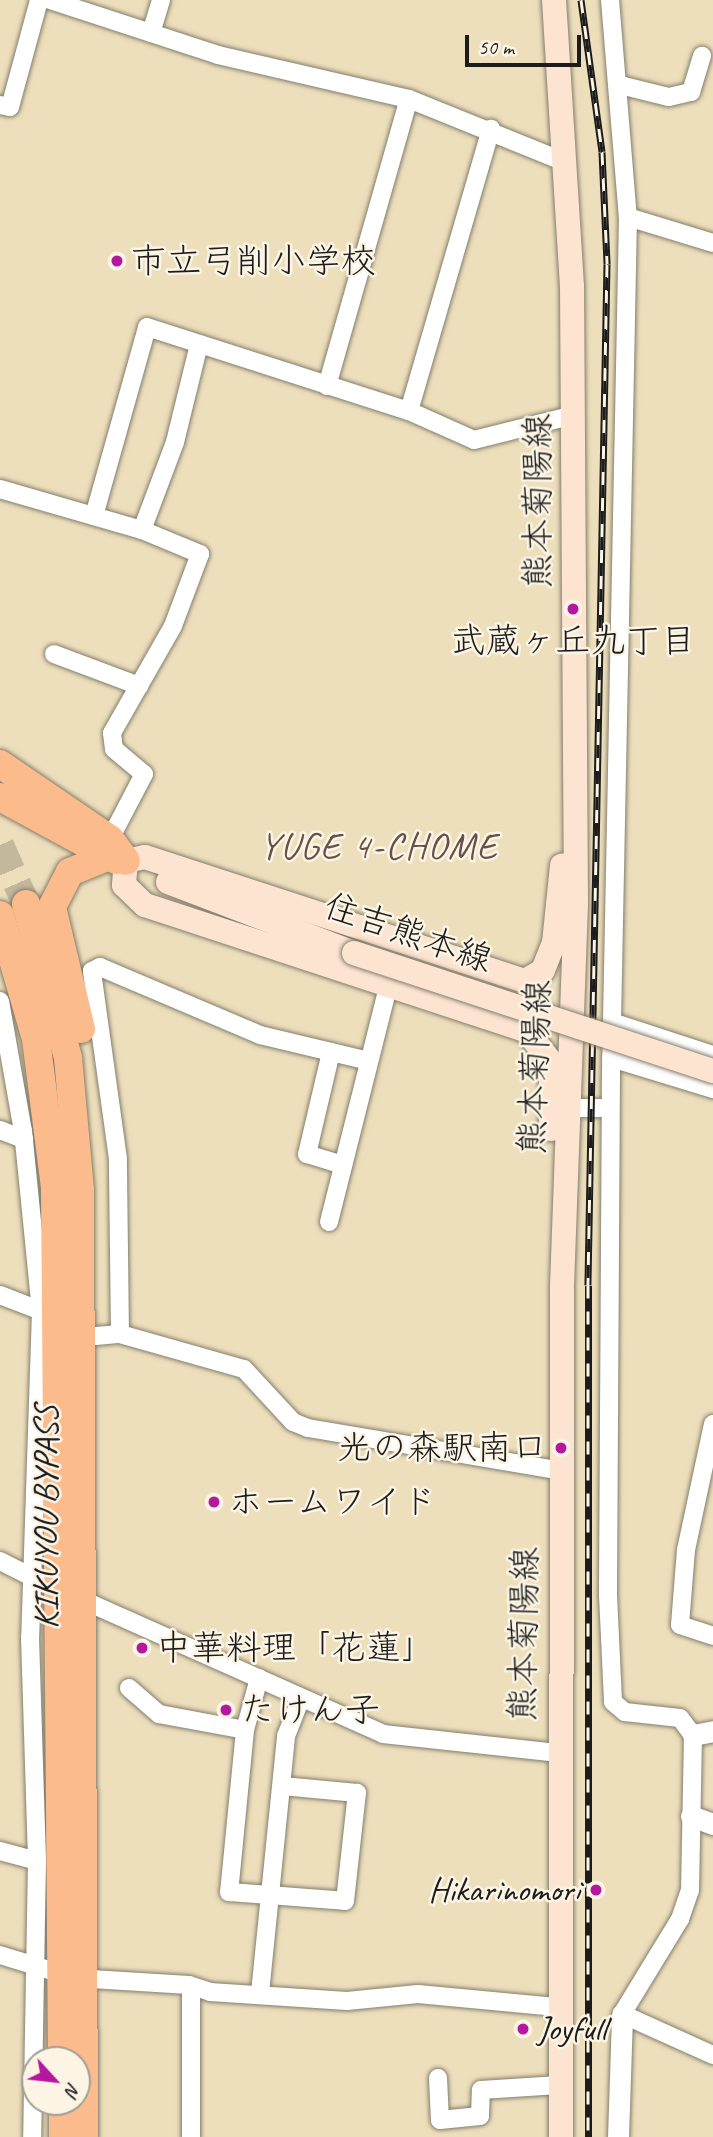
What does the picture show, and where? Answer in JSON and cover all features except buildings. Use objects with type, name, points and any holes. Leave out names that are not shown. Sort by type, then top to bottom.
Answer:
[{"type":"highway","points":[[0,764],[113,853]]},
{"type":"highway","points":[[0,797],[113,853]]},
{"type":"highway","points":[[83,1481],[108,1335],[96,1142],[77,1010],[52,907],[70,872],[113,853]]},
{"type":"highway","name":"KIKUYOU BYPASS","points":[[26,904],[60,1019],[74,1102],[83,1245],[83,1481],[72,1596]]},
{"type":"highway","name":"KIKUYOU BYPASS","points":[[0,915],[36,1039],[55,1187],[72,1596],[72,1976],[84,2137]]},
{"type":"highway","name":"KIKUYOU BYPASS","points":[[64,2046],[72,1976]]},
{"type":"highway","points":[[62,2116],[63,2137]]},
{"type":"main road","name":"熊本菊陽線","points":[[554,0],[565,162],[574,415],[571,770],[576,904],[562,1289],[556,2007],[561,2137]]},
{"type":"main road","points":[[562,1289],[553,1212],[551,1062],[526,1030],[145,905],[124,885],[113,853],[145,857],[525,981],[543,970],[554,943],[571,770]]},
{"type":"main road","name":"住吉熊本線","points":[[113,853],[200,897],[354,953],[713,1071]]},
{"type":"street","points":[[0,105],[10,107],[39,0]]},
{"type":"street","points":[[51,0],[151,33],[409,99],[565,162]]},
{"type":"street","points":[[151,33],[161,0]]},
{"type":"street","points":[[610,0],[620,85],[628,218],[610,1108],[613,1702],[625,1712],[680,1718],[703,1733],[691,1816],[690,1890],[680,1919],[622,2014],[618,2137]]},
{"type":"street","points":[[620,85],[669,97],[691,92],[706,76],[702,56]]},
{"type":"street","points":[[327,386],[409,99]]},
{"type":"street","points":[[409,411],[491,130]]},
{"type":"street","points":[[628,218],[713,243]]},
{"type":"street","points":[[94,516],[147,327],[409,411],[474,440],[574,415]]},
{"type":"street","points":[[142,530],[175,442],[200,344]]},
{"type":"street","points":[[0,489],[142,530],[200,554],[173,626],[112,739],[117,752],[144,774],[113,853]]},
{"type":"street","points":[[54,654],[139,686]]},
{"type":"street","points":[[369,1061],[248,1031],[100,967],[92,971],[118,1159],[108,1335],[244,1369],[293,1422],[308,1429],[561,1471]]},
{"type":"street","points":[[329,1222],[389,983]]},
{"type":"street","points":[[0,1001],[24,1139],[41,1311],[34,1578],[37,1861],[32,1966],[32,2137]]},
{"type":"street","points":[[612,1022],[713,1055]]},
{"type":"street","points":[[331,1052],[307,1154],[343,1165]]},
{"type":"street","points":[[611,1058],[713,1089]]},
{"type":"street","points":[[569,1108],[610,1108]]},
{"type":"street","points":[[0,1130],[24,1139]]},
{"type":"street","points":[[0,1295],[41,1311]]},
{"type":"street","points":[[713,1424],[687,1550],[680,1625],[713,1636]]},
{"type":"street","points":[[0,1561],[72,1596],[383,1734],[557,1753]]},
{"type":"street","points":[[259,1678],[245,1730],[229,1892],[345,1901],[357,1793],[282,1786]]},
{"type":"street","points":[[129,1688],[159,1714],[245,1730]]},
{"type":"street","points":[[260,1993],[274,1896],[286,1735],[301,1699]]},
{"type":"street","points":[[691,1816],[713,1824]]},
{"type":"street","points":[[0,1851],[37,1861]]},
{"type":"street","points":[[0,1955],[72,1976],[347,2001],[418,1994],[556,2007]]},
{"type":"street","points":[[191,1987],[191,2137]]},
{"type":"street","points":[[622,2014],[713,2055]]},
{"type":"street","points":[[438,2078],[440,2120],[480,2116],[481,2090],[559,2085]]},
{"type":"tunnel","points":[[0,845],[26,904]]},
{"type":"railway","points":[[581,0],[602,152],[607,264],[588,1285],[588,2137]]},
{"type":"place","name":"市立弓削小学校","points":[[117,261]]},
{"type":"place","name":"武蔵ヶ丘九丁目","points":[[573,609]]},
{"type":"place","name":"光の森駅南口","points":[[561,1448]]},
{"type":"place","name":"ホームワイド","points":[[214,1502]]},
{"type":"place","name":"中華料理「花蓮」","points":[[142,1648]]},
{"type":"place","name":"たけん子","points":[[226,1710]]},
{"type":"place","name":"Hikarinomori","points":[[596,1890]]},
{"type":"place","name":"Joyfull","points":[[523,2029]]},
{"type":"district","name":"YUGE 4-CHOME","points":[[379,846]]}]
